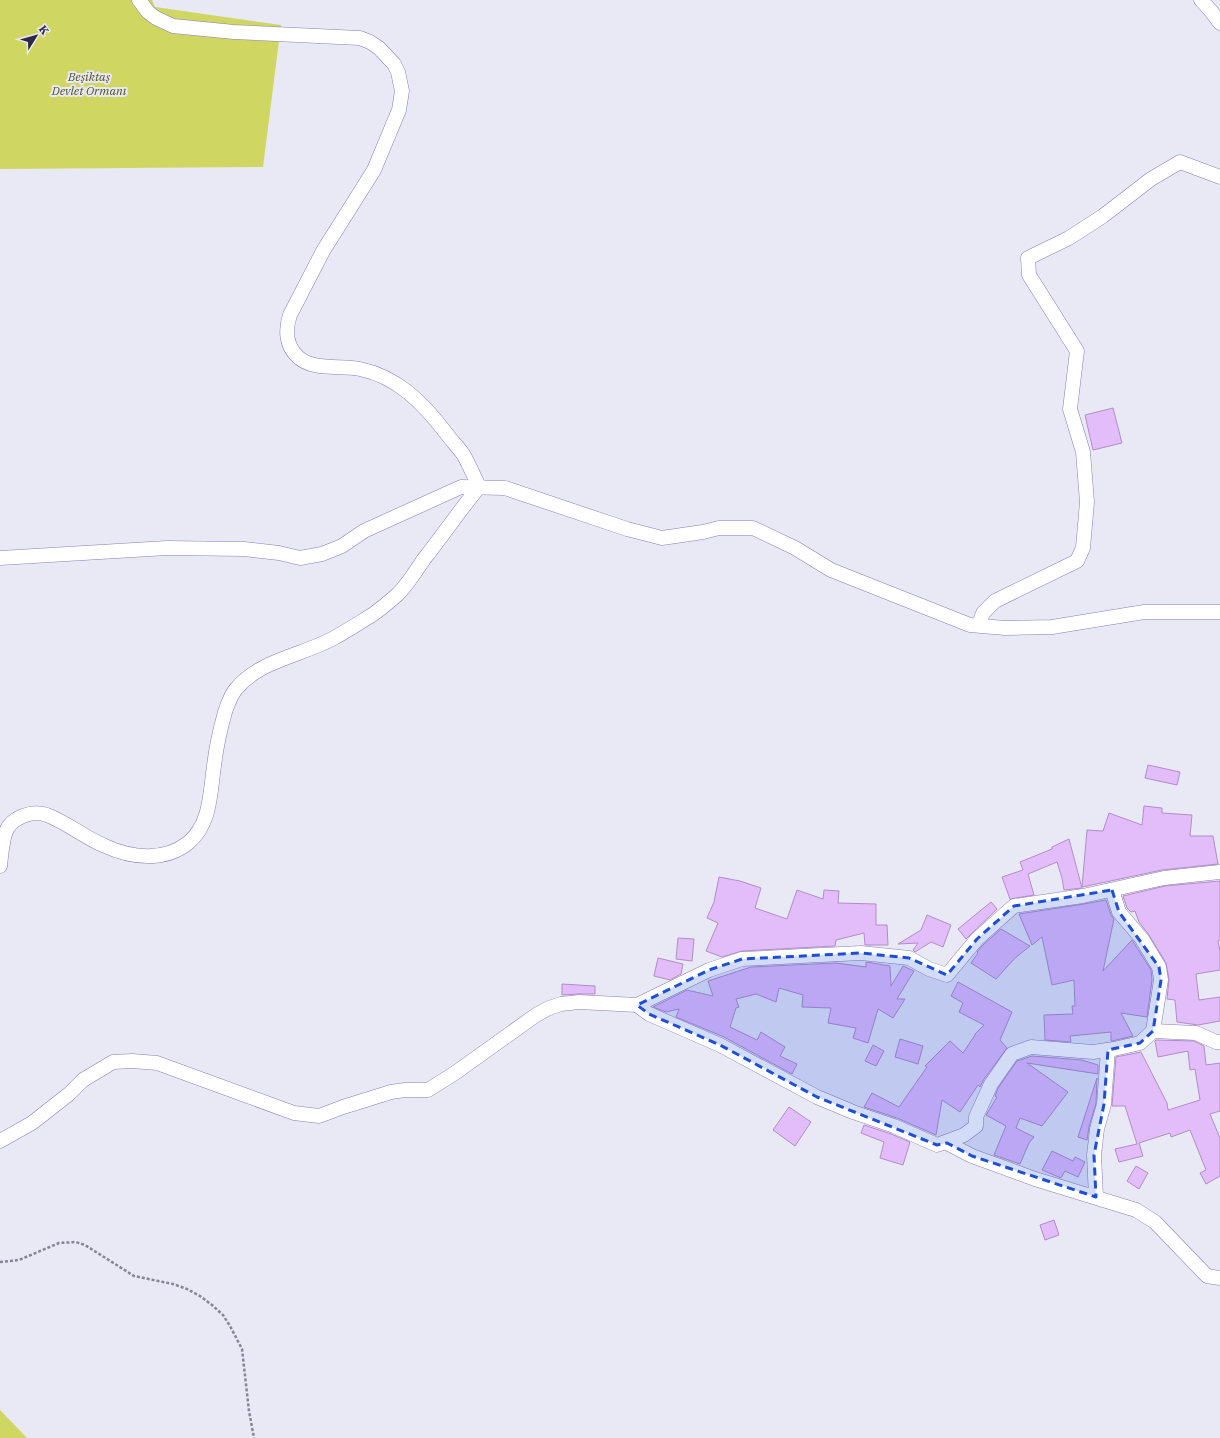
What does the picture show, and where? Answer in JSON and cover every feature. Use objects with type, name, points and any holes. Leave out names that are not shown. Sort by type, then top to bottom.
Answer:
[{"type":"street","points":[[139,0],[148,12],[156,18],[173,26],[234,32],[360,38],[379,48],[394,64],[398,72],[402,91],[399,110],[374,170],[323,251],[290,315],[287,337],[293,352],[306,362],[322,367],[346,366],[375,373],[395,383],[413,395],[433,416],[462,454],[479,487]]},
{"type":"street","points":[[1201,0],[1214,5],[1220,23]]},
{"type":"street","points":[[979,625],[983,613],[995,601],[1077,561],[1083,548],[1087,502],[1083,452],[1070,409],[1077,351],[1029,275],[1028,258],[1069,238],[1092,224],[1152,179],[1180,162],[1220,177]]},
{"type":"street","points":[[0,558],[167,548],[244,549],[279,553],[300,558],[322,554],[342,546],[364,531],[460,487],[505,488],[627,529],[662,538],[719,528],[753,528],[795,548],[831,570],[892,595],[970,624],[1005,628],[1052,628],[1144,612],[1220,612]]},
{"type":"street","points":[[0,866],[5,833],[8,827],[19,818],[33,814],[47,815],[105,847],[146,857],[158,856],[175,851],[188,842],[196,835],[206,817],[212,789],[217,743],[230,698],[235,690],[251,675],[278,660],[332,640],[372,614],[399,593],[479,487]]},
{"type":"street","points":[[0,1141],[32,1123],[69,1094],[84,1080],[113,1062],[132,1060],[157,1063],[294,1113],[319,1116],[391,1092],[428,1090],[455,1073],[536,1015],[561,1004],[579,1002],[637,1005],[709,970],[742,959],[861,953],[909,958],[929,969],[947,975],[977,939],[1014,906],[1083,896],[1164,878],[1220,872]]},
{"type":"street","points":[[637,1005],[649,1014],[720,1045],[817,1097],[853,1112],[894,1126],[937,1145],[947,1143],[964,1135],[976,1126],[976,1117],[991,1084],[1012,1054],[1031,1048],[1093,1052],[1108,1050],[1140,1043],[1153,1031],[1161,980],[1159,967],[1142,939],[1119,912],[1112,890]]},
{"type":"street","points":[[1153,1031],[1196,1033],[1220,1042]]},
{"type":"street","points":[[1096,1197],[1094,1155],[1104,1104],[1108,1050]]},
{"type":"street","points":[[947,1143],[972,1156],[1035,1179],[1136,1210],[1155,1222],[1207,1276],[1220,1278]]},
{"type":"path","points":[[0,1262],[19,1260],[59,1243],[76,1242],[85,1245],[134,1276],[173,1284],[200,1296],[222,1315],[242,1348],[249,1411],[254,1438]]},
{"type":"highlighted area","points":[[1112,890],[1119,912],[1159,967],[1161,980],[1153,1031],[1140,1043],[1108,1050],[1104,1104],[1094,1155],[1096,1197],[972,1156],[947,1143],[937,1145],[817,1097],[720,1045],[649,1014],[637,1005],[709,970],[742,959],[861,953],[909,958],[947,975],[977,939],[1014,906]]},
{"type":"green space","name":"Beşiktaş Devlet Ormanı","points":[[0,0],[152,0],[155,7],[281,25],[263,167],[0,169]]},
{"type":"green space","points":[[0,1410],[27,1438],[0,1438]]},
{"type":"building","points":[[1113,408],[1122,443],[1093,450],[1085,415]]},
{"type":"building","points":[[1148,765],[1180,772],[1177,785],[1145,778]]},
{"type":"building","points":[[1144,806],[1162,808],[1162,813],[1192,815],[1190,836],[1213,836],[1218,864],[1162,870],[1082,887],[1087,830],[1103,831],[1109,813],[1142,825]]},
{"type":"building","points":[[1069,839],[1082,888],[1064,890],[1057,862],[1028,874],[1034,895],[1010,899],[1002,877],[1023,870],[1020,862],[1052,849],[1052,847]]},
{"type":"building","points":[[719,877],[740,881],[761,888],[755,908],[787,919],[797,890],[823,899],[824,890],[839,891],[838,903],[876,904],[876,925],[887,925],[888,945],[865,945],[864,933],[836,940],[835,946],[742,951],[722,957],[706,951],[718,923],[707,918],[714,902]]},
{"type":"building","points":[[1220,881],[1220,940],[1218,941],[1220,951],[1220,970],[1196,974],[1199,1000],[1220,997],[1220,1021],[1198,1025],[1177,1022],[1175,1000],[1167,999],[1169,979],[1166,963],[1149,935],[1139,922],[1135,911],[1131,912],[1127,908],[1123,896],[1165,886]]},
{"type":"building","points":[[1106,900],[1111,915],[1114,919],[1103,971],[1132,940],[1151,970],[1152,980],[1147,1017],[1121,1013],[1133,1036],[1112,1041],[1111,1032],[1070,1036],[1071,1042],[1045,1040],[1044,1015],[1073,1014],[1072,1006],[1075,1006],[1074,980],[1052,985],[1042,937],[1032,945],[1019,914]]},
{"type":"building","points":[[991,902],[997,909],[966,939],[958,929]]},
{"type":"building","points":[[927,915],[951,925],[943,947],[931,942],[915,952],[913,950],[918,943],[898,944],[921,930]]},
{"type":"building","points":[[1001,929],[1030,946],[1015,958],[996,979],[971,963],[983,945]]},
{"type":"building","points":[[678,938],[694,939],[692,961],[676,959]]},
{"type":"building","points":[[658,958],[683,964],[681,974],[670,980],[654,976]]},
{"type":"building","points":[[866,962],[890,966],[891,986],[903,966],[914,971],[897,999],[905,999],[893,1018],[878,1009],[868,1043],[853,1038],[856,1028],[828,1023],[831,1008],[802,1007],[803,995],[779,988],[776,1002],[756,994],[736,999],[739,1007],[736,1008],[730,1027],[757,1040],[761,1032],[785,1047],[780,1056],[797,1064],[792,1074],[724,1037],[676,1017],[679,1009],[666,1012],[653,1007],[687,990],[713,996],[708,981],[751,967],[836,963],[866,967]]},
{"type":"building","points":[[958,982],[1012,1012],[1000,1040],[1007,1048],[984,1079],[980,1087],[978,1085],[960,1112],[942,1100],[936,1135],[897,1118],[864,1107],[872,1093],[899,1107],[927,1067],[925,1066],[950,1041],[963,1053],[975,1034],[984,1025],[959,1012],[963,1003],[951,996]]},
{"type":"building","points":[[562,984],[595,986],[595,994],[562,995]]},
{"type":"building","points":[[900,1039],[923,1046],[918,1064],[895,1057]]},
{"type":"building","points":[[1156,1040],[1194,1041],[1204,1046],[1206,1065],[1220,1063],[1220,1111],[1210,1114],[1220,1138],[1220,1176],[1206,1184],[1200,1173],[1206,1170],[1190,1130],[1171,1137],[1170,1133],[1139,1143],[1143,1156],[1119,1162],[1115,1149],[1137,1144],[1125,1106],[1112,1106],[1116,1057],[1141,1052],[1167,1103],[1168,1110],[1200,1100],[1195,1069],[1190,1070],[1188,1051],[1158,1057]]},
{"type":"building","points":[[873,1045],[884,1051],[876,1066],[865,1061]]},
{"type":"building","points":[[1032,1056],[1082,1060],[1098,1065],[1098,1074],[1027,1063],[1068,1092],[1042,1126],[1020,1118],[1016,1128],[1034,1137],[1029,1143],[1020,1164],[994,1155],[1006,1126],[986,1115],[997,1097],[995,1096],[998,1088],[1017,1061]]},
{"type":"building","points":[[1097,1078],[1096,1103],[1087,1140],[1078,1137]]},
{"type":"building","points":[[789,1107],[811,1122],[795,1146],[773,1130]]},
{"type":"building","points":[[864,1125],[910,1142],[903,1165],[880,1158],[884,1142],[861,1133]]},
{"type":"building","points":[[1052,1151],[1073,1161],[1075,1157],[1085,1162],[1078,1177],[1065,1171],[1061,1178],[1042,1170]]},
{"type":"building","points":[[1136,1166],[1148,1173],[1139,1189],[1127,1181]]},
{"type":"building","points":[[1054,1220],[1059,1235],[1045,1240],[1040,1225]]}]
